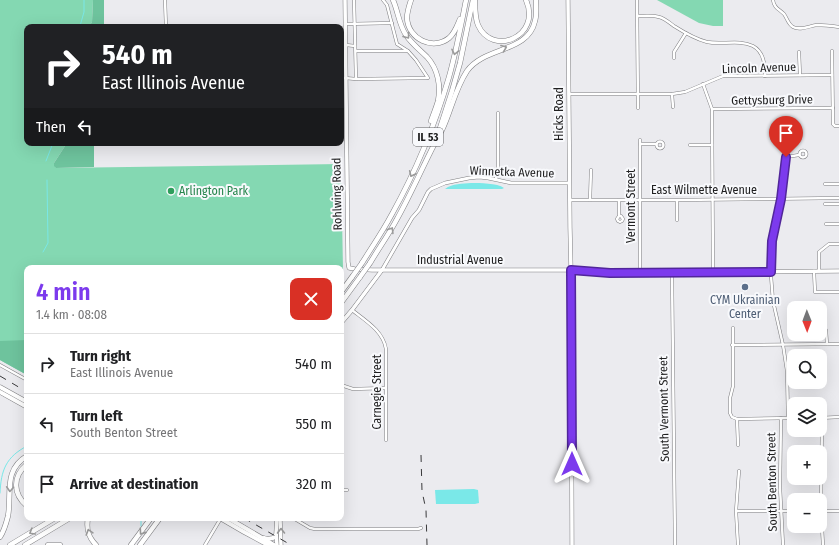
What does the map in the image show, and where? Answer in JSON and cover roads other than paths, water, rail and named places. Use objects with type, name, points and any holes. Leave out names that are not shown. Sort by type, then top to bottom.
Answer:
[{"type":"highway","points":[[394,0],[404,33],[430,61],[438,78],[438,101],[424,143],[422,154]]},
{"type":"highway","points":[[411,0],[407,16],[409,29],[418,39],[432,44],[439,43],[447,39],[453,33],[466,0]]},
{"type":"highway","name":"IL 53","points":[[344,288],[362,263],[391,216],[422,154],[449,76],[466,0]]},
{"type":"highway","points":[[474,0],[477,21],[480,29],[489,37],[502,41],[510,40],[518,36],[527,26],[530,16],[526,0]]},
{"type":"highway","name":"IL 53","points":[[344,299],[370,263],[397,220],[412,192],[435,142],[451,96],[474,0]]},
{"type":"highway","points":[[435,142],[442,130],[461,82],[475,62],[484,56],[519,43],[526,38],[533,29],[535,22],[536,0]]},
{"type":"highway","points":[[0,537],[8,517],[11,474],[18,463],[24,458]]},
{"type":"highway","points":[[24,468],[19,474],[16,486],[18,495],[24,502]]},
{"type":"highway","points":[[10,545],[50,521]]},
{"type":"highway","points":[[24,545],[65,521]]},
{"type":"highway","points":[[88,521],[88,531],[91,539],[96,545]]},
{"type":"highway","points":[[131,545],[149,521]]},
{"type":"highway","points":[[140,545],[158,521]]},
{"type":"highway","points":[[48,545],[60,545]]},
{"type":"main road","name":"Rohlwing Road","points":[[344,0],[349,268]]},
{"type":"main road","name":"Hicks Road","points":[[568,0],[571,270]]},
{"type":"main road","name":"Industrial Avenue","points":[[349,268],[354,270],[571,270],[610,273],[839,271]]},
{"type":"main road","points":[[344,319],[382,270]]},
{"type":"main road","points":[[571,270],[572,545]]},
{"type":"main road","points":[[0,387],[24,405]]},
{"type":"main road","points":[[0,392],[24,401]]},
{"type":"main road","points":[[225,521],[268,545]]},
{"type":"main road","points":[[233,521],[276,545],[276,521]]},
{"type":"main road","points":[[281,521],[281,545]]},
{"type":"main road","points":[[244,532],[246,535],[263,545]]},
{"type":"main road","points":[[260,537],[270,539],[276,535]]},
{"type":"street","points":[[165,0],[166,24]]},
{"type":"street","points":[[354,0],[356,79]]},
{"type":"street","points":[[345,78],[428,78],[408,51],[397,44],[387,5],[383,0]]},
{"type":"street","points":[[637,0],[638,108]]},
{"type":"street","points":[[773,0],[774,6],[783,13],[791,26],[802,28],[817,25],[839,27]]},
{"type":"street","points":[[638,16],[661,17],[697,39],[708,42],[744,43],[754,47],[761,54],[765,65],[765,76]]},
{"type":"street","points":[[344,24],[392,23]]},
{"type":"street","points":[[674,58],[674,52],[686,33]]},
{"type":"street","points":[[345,45],[355,46]]},
{"type":"street","points":[[356,51],[408,51]]},
{"type":"street","points":[[832,51],[833,124],[835,126],[839,126]]},
{"type":"street","points":[[799,52],[800,75]]},
{"type":"street","name":"Lincoln Avenue","points":[[569,94],[672,94],[685,92],[723,76],[832,75]]},
{"type":"street","points":[[703,84],[712,109],[713,272]]},
{"type":"street","points":[[672,94],[673,107]]},
{"type":"street","name":"Gettysburg Drive","points":[[712,109],[833,108]]},
{"type":"street","points":[[496,179],[498,167],[498,113]]},
{"type":"street","name":"Vermont Street","points":[[640,273],[640,142],[656,144]]},
{"type":"street","points":[[690,145],[712,145]]},
{"type":"street","name":"South Benton Street","points":[[788,397],[787,371],[783,344],[773,301],[771,272],[772,241],[781,199],[786,157],[800,155]]},
{"type":"street","points":[[590,200],[591,170]]},
{"type":"street","name":"Winnetka Avenue","points":[[382,270],[412,218],[419,210],[431,189],[445,183],[479,177],[511,183],[570,183]]},
{"type":"street","points":[[825,184],[839,184]]},
{"type":"street","name":"East Wilmette Avenue","points":[[570,200],[839,198]]},
{"type":"street","points":[[618,200],[619,216]]},
{"type":"street","points":[[677,200],[677,220]]},
{"type":"street","points":[[825,204],[839,204]]},
{"type":"street","points":[[826,224],[839,224]]},
{"type":"street","points":[[819,271],[820,252],[829,244],[839,244]]},
{"type":"street","points":[[814,271],[815,292],[839,292]]},
{"type":"street","name":"South Vermont Street","points":[[672,273],[675,545]]},
{"type":"street","name":"Carnegie Street","points":[[352,310],[374,328],[383,338],[386,349],[386,440]]},
{"type":"street","points":[[733,328],[733,386],[730,398],[730,413],[732,417],[737,419],[787,418]]},
{"type":"street","points":[[732,345],[839,344]]},
{"type":"street","points":[[0,364],[24,378]]},
{"type":"street","points":[[344,387],[353,389],[386,388]]},
{"type":"street","points":[[827,418],[839,417]]},
{"type":"street","name":"South Benton Street","points":[[781,418],[781,511],[783,545]]},
{"type":"street","points":[[737,419],[738,445]]},
{"type":"street","points":[[821,437],[821,493]]},
{"type":"street","points":[[738,545],[736,511],[739,470]]},
{"type":"street","points":[[736,511],[787,511]]},
{"type":"street","points":[[827,511],[839,511]]},
{"type":"street","points":[[205,545],[218,521]]},
{"type":"street","points":[[298,521],[310,528],[315,529],[421,528]]},
{"type":"street","points":[[822,533],[823,545]]},
{"type":"water","points":[[471,183],[493,184],[504,188],[445,189],[454,185]]},
{"type":"water","points":[[435,490],[478,490],[479,503],[436,504]]},
{"type":"waterway","points":[[81,24],[84,12],[84,0]]},
{"type":"waterway","points":[[46,161],[52,146]]},
{"type":"waterway","points":[[43,252],[48,243],[47,180]]},
{"type":"waterway","points":[[0,493],[3,471],[6,465],[14,455],[24,448]]},
{"type":"waterway","points":[[141,521],[141,526]]},
{"type":"railway","points":[[0,376],[24,390]]},
{"type":"railway","points":[[421,455],[422,491],[426,510],[427,545]]},
{"type":"railway","points":[[249,521],[291,545]]},
{"type":"place","name":"Arlington Park","points":[[171,191]]},
{"type":"place","name":"CYM Ukrainian Center","points":[[745,287]]}]
